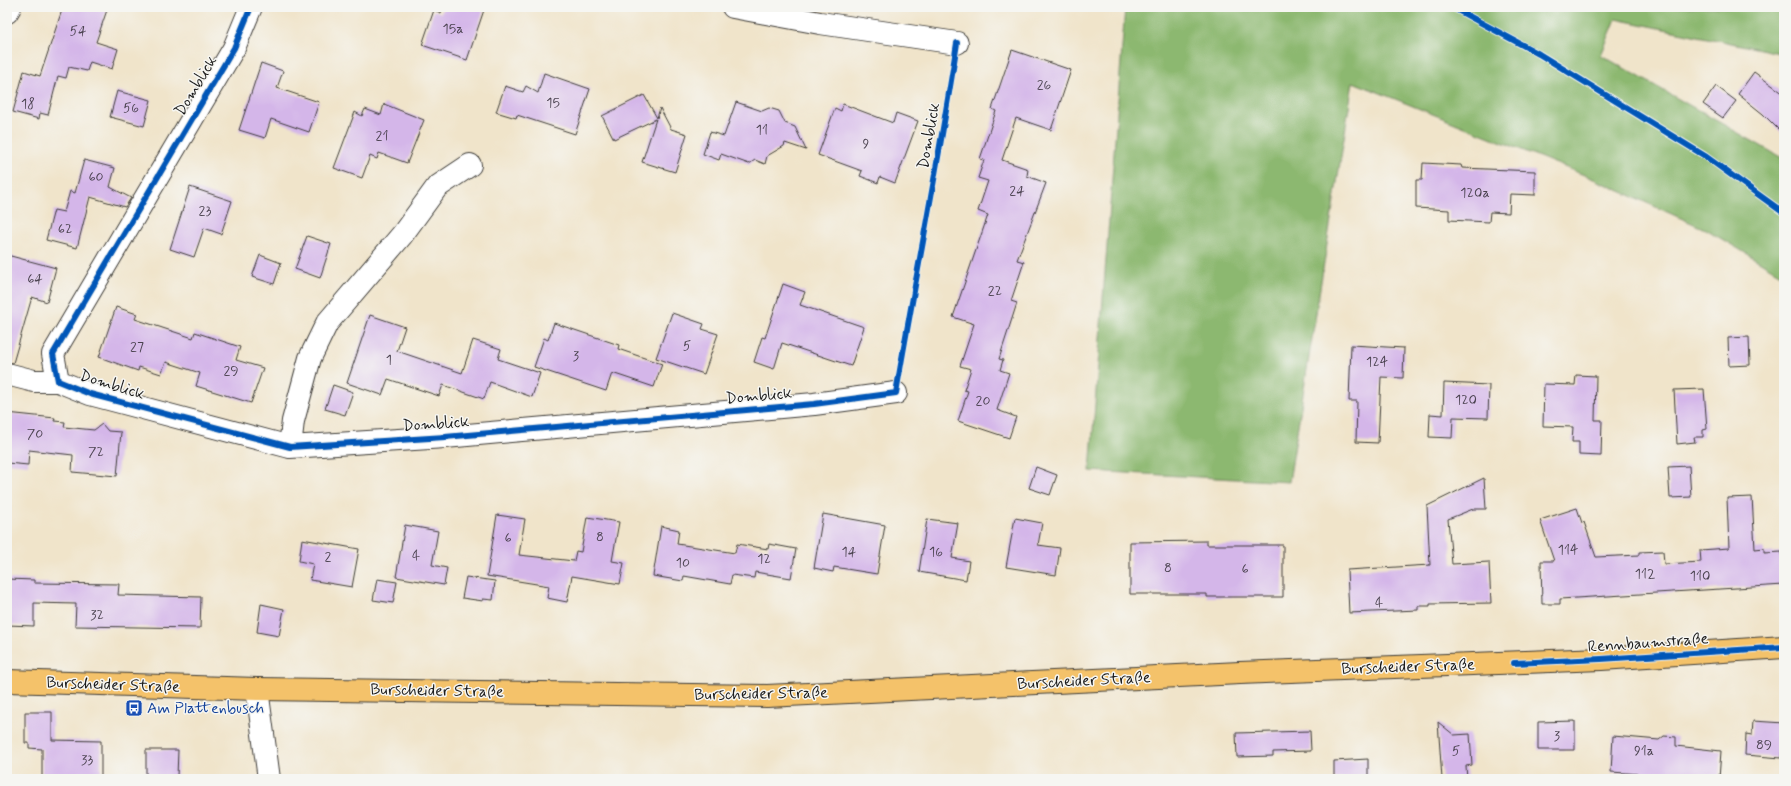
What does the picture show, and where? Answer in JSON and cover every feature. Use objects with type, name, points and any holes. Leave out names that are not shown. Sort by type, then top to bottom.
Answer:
[{"type":"main road","name":"Rennbaumstraße","points":[[1514,663],[1784,647]]},
{"type":"main road","name":"Burscheider Straße","points":[[7,681],[257,689],[767,696],[1514,663]]},
{"type":"street","points":[[7,12],[10,7]]},
{"type":"street","name":"Domblick","points":[[58,381],[53,354],[234,48],[251,7]]},
{"type":"street","points":[[733,7],[820,23],[957,43]]},
{"type":"street","points":[[290,447],[293,421],[310,358],[327,323],[402,235],[437,187],[470,165]]},
{"type":"street","name":"Domblick","points":[[7,374],[34,381],[58,381],[90,394],[290,447],[445,436],[814,404],[896,393]]},
{"type":"street","points":[[257,689],[269,779]]},
{"type":"green space","points":[[1125,7],[1784,7],[1784,54],[1616,19],[1601,55],[1784,159],[1784,276],[1705,229],[1589,177],[1353,82],[1289,482],[1090,471]]},
{"type":"building","points":[[63,7],[108,7],[96,42],[118,49],[112,69],[90,62],[87,71],[69,67],[66,78],[58,76],[48,115],[40,113],[39,119],[13,112],[24,71],[40,76]]},
{"type":"building","points":[[443,7],[485,7],[467,60],[422,45],[434,10],[441,13]]},
{"type":"building","points":[[1012,50],[1071,70],[1051,130],[1016,118],[1002,160],[1028,169],[1027,176],[1046,183],[1017,260],[1024,262],[1011,301],[1017,303],[999,359],[1003,360],[1000,370],[1009,373],[997,410],[1016,417],[1009,438],[958,421],[968,391],[964,390],[971,369],[960,366],[974,324],[953,317],[988,215],[978,211],[988,181],[978,178],[984,160],[980,159],[996,111],[992,109]]},
{"type":"building","points":[[261,63],[283,71],[277,88],[319,102],[309,132],[271,119],[265,138],[239,130]]},
{"type":"building","points":[[1754,72],[1784,94],[1784,135],[1763,114],[1738,94]]},
{"type":"building","points":[[544,73],[590,89],[575,134],[517,115],[516,118],[496,112],[505,86],[523,92],[526,86],[538,93]]},
{"type":"building","points":[[1716,86],[1736,101],[1723,118],[1703,104]]},
{"type":"building","points":[[117,91],[151,100],[144,126],[110,117]]},
{"type":"building","points":[[644,95],[657,118],[660,108],[671,129],[687,134],[675,172],[642,162],[656,119],[614,139],[602,116]]},
{"type":"building","points":[[736,102],[762,111],[769,108],[779,111],[785,123],[795,127],[806,150],[785,143],[784,146],[767,156],[765,164],[755,160],[749,164],[721,154],[719,160],[703,154],[710,132],[724,136]]},
{"type":"building","points":[[384,104],[424,120],[407,163],[379,153],[377,159],[370,156],[362,178],[334,168],[355,112],[362,116],[365,109],[381,115]]},
{"type":"building","points":[[843,104],[893,123],[896,113],[918,121],[895,183],[880,177],[878,183],[860,176],[862,171],[818,155],[835,108],[841,111]]},
{"type":"building","points":[[84,160],[115,168],[110,187],[131,198],[125,207],[90,197],[77,248],[46,240],[54,210],[64,212],[70,191],[75,193]]},
{"type":"building","points":[[1423,163],[1461,165],[1462,168],[1535,171],[1535,195],[1510,194],[1509,213],[1490,212],[1489,222],[1449,220],[1449,210],[1416,208],[1416,180],[1422,180]]},
{"type":"building","points":[[190,187],[232,201],[221,234],[204,228],[194,257],[170,249]]},
{"type":"building","points":[[307,236],[331,244],[320,278],[295,269]]},
{"type":"building","points":[[7,255],[56,268],[47,302],[32,297],[13,363],[7,362]]},
{"type":"building","points":[[260,255],[281,263],[274,284],[252,277]]},
{"type":"building","points":[[783,284],[805,292],[800,305],[864,327],[851,366],[782,343],[774,369],[754,362],[762,337],[765,338]]},
{"type":"building","points":[[116,307],[137,314],[135,319],[193,338],[195,332],[240,347],[236,360],[263,368],[251,403],[196,386],[200,373],[166,362],[161,374],[139,367],[138,371],[99,357]]},
{"type":"building","points":[[672,313],[704,324],[702,329],[718,334],[704,374],[656,358]]},
{"type":"building","points":[[370,315],[405,327],[397,351],[462,373],[473,340],[501,349],[498,359],[540,373],[532,397],[490,382],[484,399],[443,385],[439,396],[388,379],[382,395],[347,383]]},
{"type":"building","points":[[554,323],[619,345],[618,349],[662,364],[654,387],[612,373],[606,391],[534,367],[544,338],[548,340]]},
{"type":"building","points":[[1749,337],[1750,365],[1729,366],[1728,338]]},
{"type":"building","points":[[1351,345],[1404,348],[1403,378],[1381,377],[1378,443],[1356,442],[1357,401],[1349,401]]},
{"type":"building","points":[[1576,375],[1596,376],[1595,420],[1602,420],[1601,456],[1579,455],[1579,442],[1572,442],[1573,427],[1543,426],[1544,384],[1575,385]]},
{"type":"building","points":[[1444,383],[1489,385],[1488,418],[1453,417],[1452,438],[1429,437],[1430,414],[1443,415]]},
{"type":"building","points":[[333,385],[353,392],[345,415],[325,409]]},
{"type":"building","points":[[1704,389],[1707,429],[1703,430],[1703,437],[1694,437],[1695,442],[1677,444],[1674,390]]},
{"type":"building","points":[[7,413],[55,418],[54,421],[65,422],[64,427],[94,430],[102,424],[108,431],[121,432],[117,476],[72,472],[73,455],[29,450],[28,465],[7,463]]},
{"type":"building","points":[[1689,466],[1691,497],[1670,498],[1668,467]]},
{"type":"building","points":[[1036,467],[1057,475],[1050,495],[1029,488]]},
{"type":"building","points":[[1484,478],[1486,509],[1473,509],[1448,519],[1452,564],[1489,562],[1491,603],[1430,604],[1430,606],[1418,606],[1418,610],[1349,613],[1347,570],[1430,565],[1427,506]]},
{"type":"building","points":[[1752,497],[1755,549],[1764,548],[1764,553],[1782,552],[1784,585],[1560,599],[1560,604],[1542,604],[1541,561],[1554,561],[1540,520],[1577,508],[1582,523],[1584,522],[1596,557],[1639,555],[1639,552],[1663,551],[1664,564],[1701,562],[1700,550],[1729,548],[1727,498]]},
{"type":"building","points":[[823,514],[885,525],[877,574],[834,567],[833,572],[814,568]]},
{"type":"building","points":[[497,515],[525,519],[519,555],[574,561],[576,551],[581,552],[587,517],[619,522],[612,561],[624,563],[620,584],[572,576],[567,602],[547,598],[549,586],[487,576]]},
{"type":"building","points":[[1015,518],[1042,523],[1038,545],[1060,548],[1056,575],[1006,567]]},
{"type":"building","points":[[927,519],[958,523],[952,558],[969,561],[966,580],[919,572]]},
{"type":"building","points":[[405,525],[438,531],[432,565],[447,568],[444,585],[396,577]]},
{"type":"building","points":[[661,526],[679,530],[677,544],[735,553],[737,544],[768,549],[769,544],[796,549],[791,578],[755,572],[754,578],[732,575],[730,584],[684,576],[683,581],[653,576]]},
{"type":"building","points":[[302,539],[359,549],[352,587],[310,580],[313,564],[299,561]]},
{"type":"building","points":[[1207,541],[1207,545],[1283,545],[1283,597],[1207,597],[1207,594],[1130,594],[1130,542]]},
{"type":"building","points":[[466,577],[495,581],[493,600],[483,599],[483,601],[462,598]]},
{"type":"building","points":[[7,579],[34,580],[34,583],[119,584],[118,595],[201,597],[200,628],[75,626],[76,604],[34,603],[34,626],[7,625]]},
{"type":"building","points":[[377,579],[397,582],[393,603],[373,600]]},
{"type":"building","points":[[261,604],[284,609],[279,636],[257,632]]},
{"type":"building","points":[[25,712],[52,712],[52,740],[101,741],[101,779],[42,779],[42,749],[29,748],[29,743],[25,743]]},
{"type":"building","points":[[1575,721],[1575,750],[1538,750],[1538,722]]},
{"type":"building","points":[[1753,721],[1784,723],[1781,758],[1745,755],[1746,734],[1752,735]]},
{"type":"building","points":[[1438,722],[1454,735],[1470,734],[1472,765],[1466,766],[1467,779],[1442,779]]},
{"type":"building","points":[[1310,731],[1311,751],[1273,752],[1273,756],[1237,757],[1236,733]]},
{"type":"building","points":[[1613,736],[1659,740],[1664,736],[1676,737],[1676,746],[1721,751],[1719,779],[1684,779],[1684,777],[1611,772]]},
{"type":"building","points":[[146,750],[178,750],[177,777],[146,777]]},
{"type":"building","points":[[1368,759],[1368,779],[1334,779],[1334,761]]},
{"type":"cycle path","points":[[251,7],[234,48],[53,354],[58,381],[90,394],[290,447],[445,437],[814,404],[896,393],[943,131],[957,43]]},
{"type":"cycle path","points":[[1452,7],[1539,54],[1705,156],[1784,213]]},
{"type":"cycle path","points":[[1514,663],[1784,647]]},
{"type":"place","name":"Am Plattenbusch","points":[[134,708]]}]
